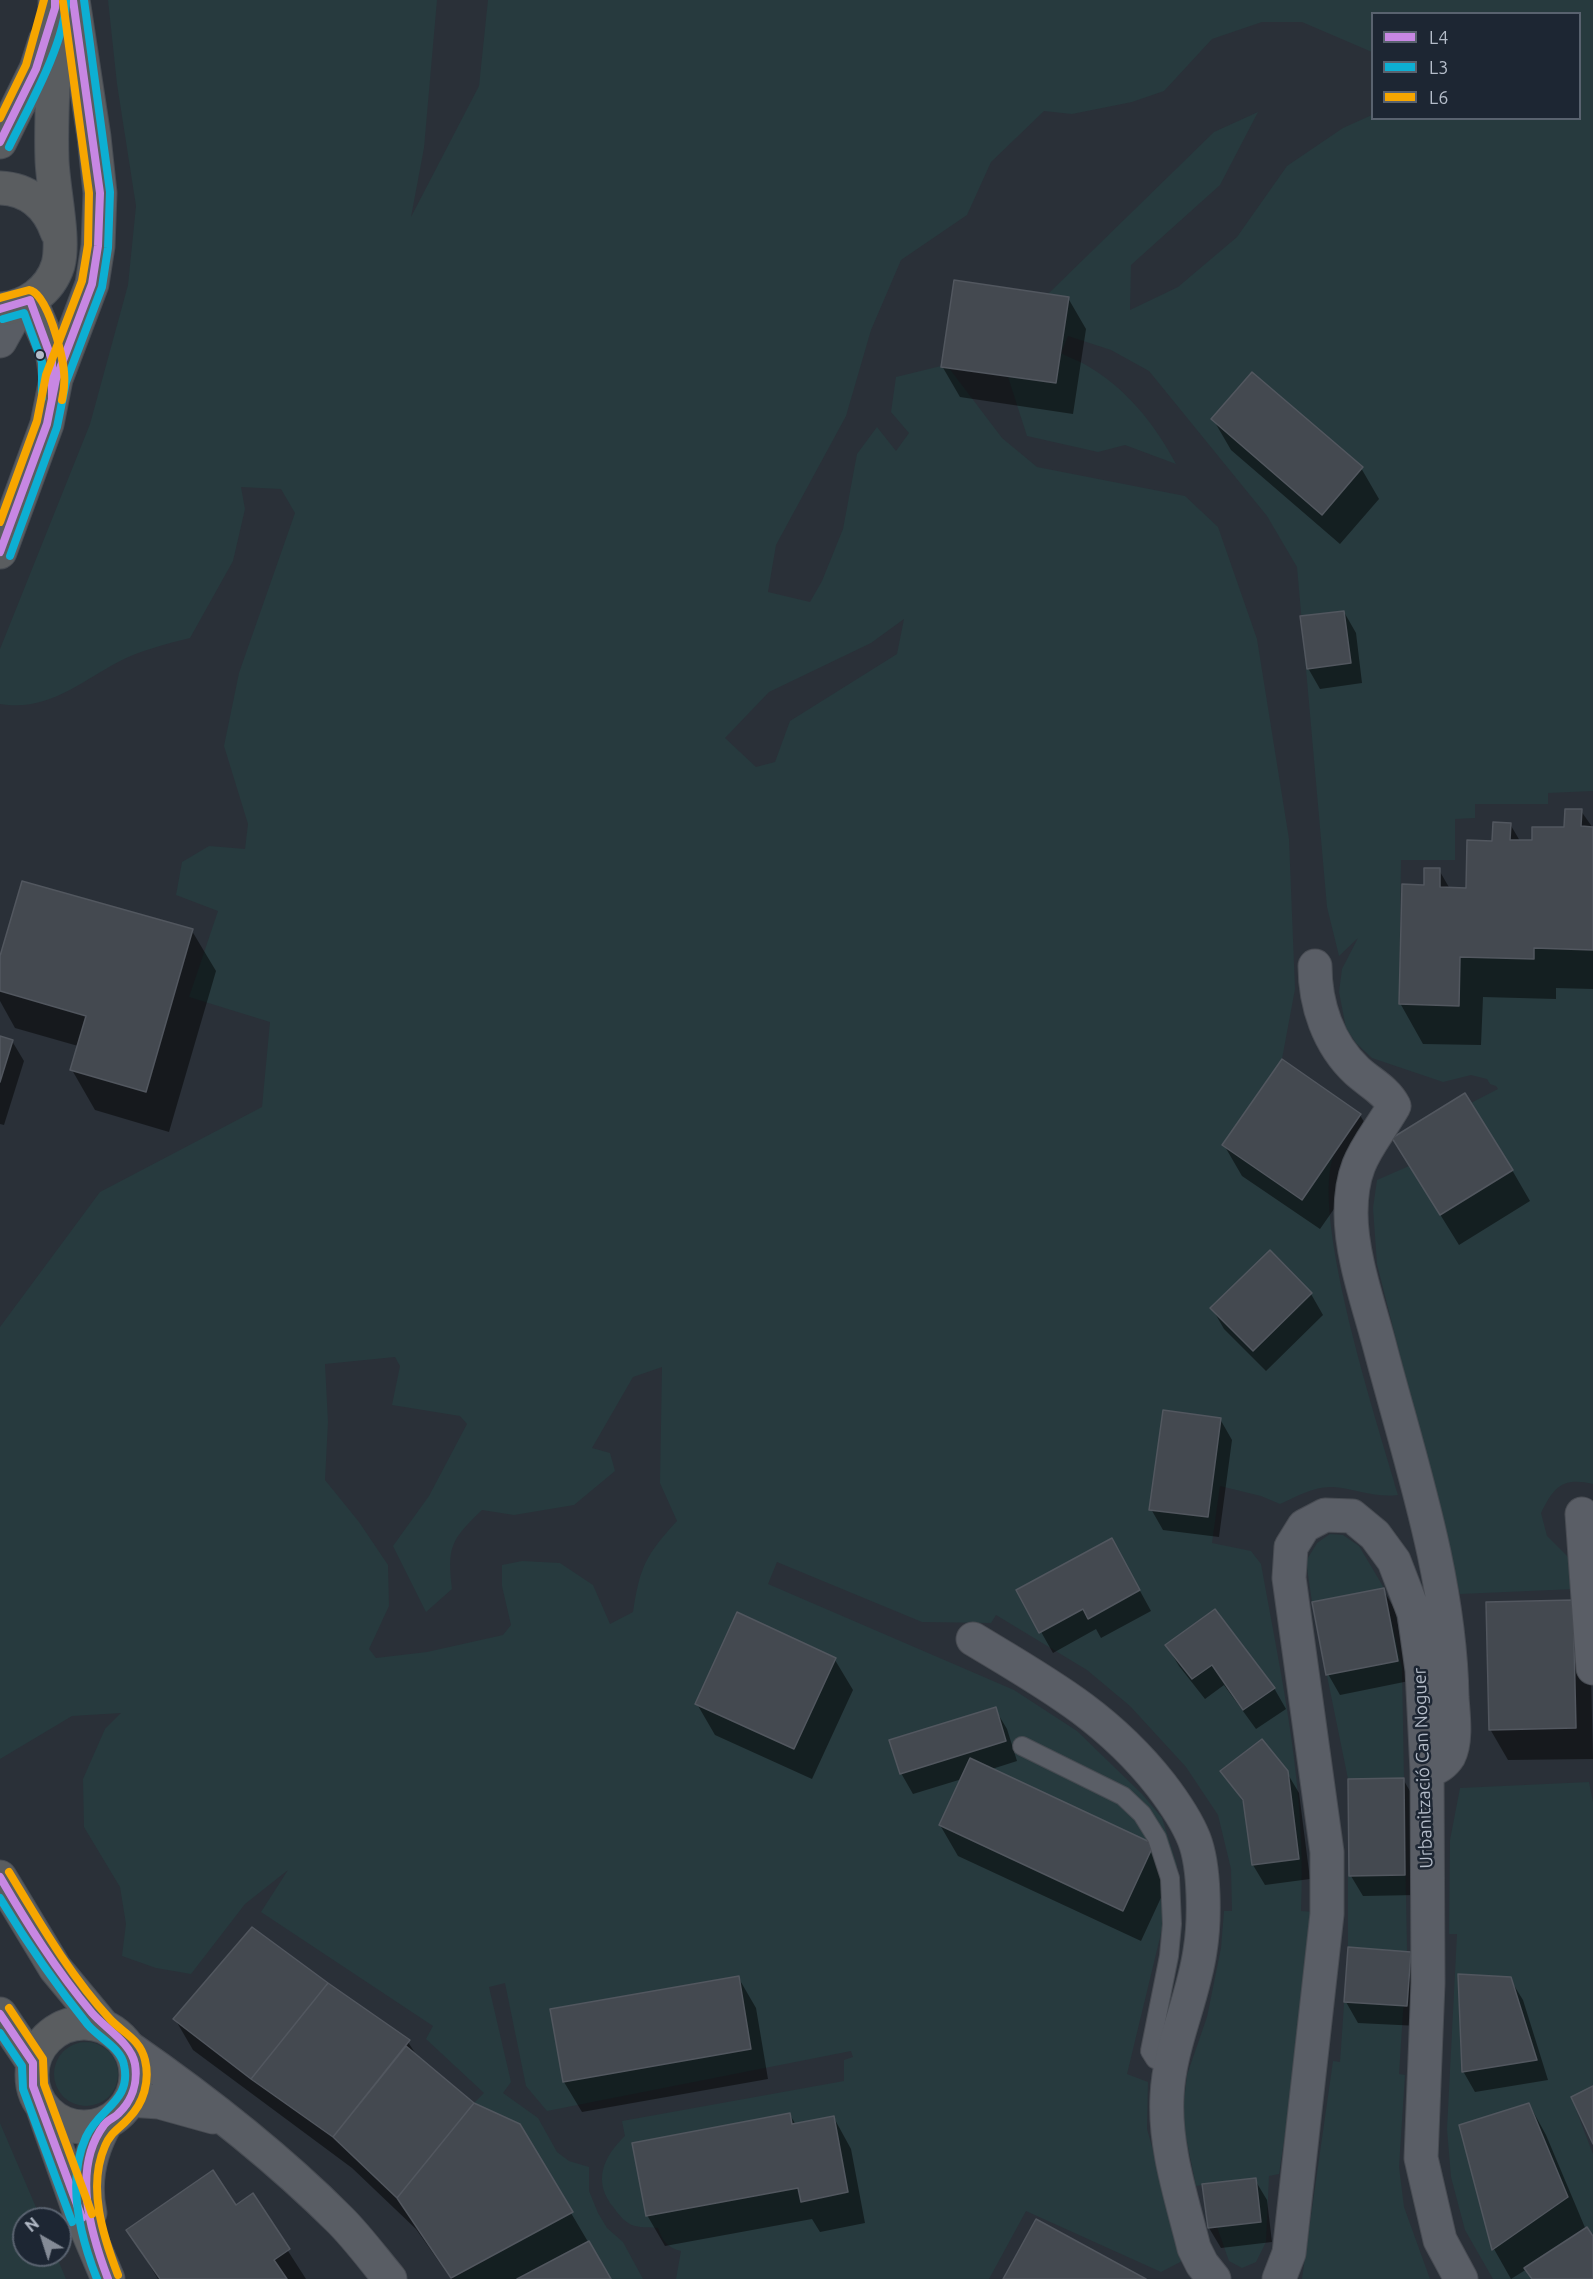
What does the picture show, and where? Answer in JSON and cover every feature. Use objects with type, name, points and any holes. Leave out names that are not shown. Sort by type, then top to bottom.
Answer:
[{"type":"highway","points":[[0,142],[36,69],[61,3]]},
{"type":"highway","points":[[56,379],[52,351],[17,305],[50,281],[58,244],[52,160],[61,3]]},
{"type":"highway","points":[[0,552],[47,424],[56,379],[92,284],[98,246],[100,194],[88,86],[61,3]]},
{"type":"highway","points":[[0,188],[24,193],[39,202],[51,217],[58,244],[71,277],[77,305],[73,334]]},
{"type":"highway","points":[[0,1877],[55,1968],[116,2037],[136,2073],[130,2100],[106,2123],[94,2143],[87,2170],[88,2206],[105,2270]]},
{"type":"highway","points":[[0,2014],[33,2063]]},
{"type":"highway","points":[[105,2270],[79,2211],[33,2086],[33,2063],[48,2038],[74,2024],[116,2037]]},
{"type":"highway","points":[[42,2106],[55,2118],[71,2126],[89,2127],[106,2123]]},
{"type":"main road","points":[[0,341],[17,305]]},
{"type":"main road","points":[[116,2037],[210,2105],[260,2147],[340,2221],[390,2279]]},
{"type":"main road","points":[[130,2100],[159,2103],[196,2111],[225,2121],[260,2147]]},
{"type":"street","points":[[1315,966],[1315,986],[1323,1018],[1338,1047],[1356,1070],[1390,1097],[1394,1106],[1364,1150],[1354,1178],[1351,1214],[1360,1272],[1445,1600],[1452,1675],[1453,1732],[1449,1756],[1436,1768],[1427,1772]]},
{"type":"street","points":[[1582,1514],[1593,1668]]},
{"type":"street","name":"Urbanització Can Noguer","points":[[1279,2279],[1289,2253],[1327,1914],[1327,1852],[1289,1578],[1291,1547],[1304,1526],[1325,1515],[1352,1516],[1375,1535],[1394,1561],[1414,1613],[1422,1670],[1427,1772],[1428,1983],[1421,2158],[1440,2240],[1461,2279]]},
{"type":"street","points":[[973,1639],[1097,1717],[1137,1754],[1184,1817],[1195,1841],[1202,1874],[1201,1949],[1192,1997],[1171,2066],[1167,2097],[1168,2133],[1194,2248],[1202,2264],[1214,2279]]},
{"type":"lane","points":[[1022,1746],[1123,1796],[1142,1814],[1157,1838],[1170,1878],[1172,1924],[1150,2051],[1155,2059],[1171,2066]]},
{"type":"green space","points":[[108,0],[437,0],[424,148],[411,217],[479,86],[488,0],[1593,0],[1593,791],[1548,793],[1548,804],[1475,804],[1475,818],[1455,819],[1455,860],[1401,860],[1399,1003],[1459,1006],[1460,957],[1533,959],[1534,948],[1593,950],[1593,1484],[1574,1482],[1560,1486],[1550,1497],[1541,1513],[1547,1536],[1573,1562],[1575,1589],[1460,1594],[1377,1264],[1373,1208],[1377,1180],[1409,1166],[1441,1215],[1513,1169],[1469,1104],[1498,1089],[1496,1086],[1490,1084],[1487,1079],[1471,1075],[1443,1082],[1372,1058],[1356,1043],[1346,1028],[1339,992],[1342,969],[1358,938],[1339,956],[1327,907],[1297,567],[1267,516],[1149,371],[1111,350],[1068,336],[1061,353],[1100,374],[1127,396],[1149,421],[1176,464],[1125,445],[1098,452],[1027,436],[1008,377],[949,368],[1002,438],[1037,467],[1185,496],[1218,527],[1257,639],[1289,839],[1295,989],[1282,1059],[1361,1114],[1335,1152],[1329,1181],[1330,1221],[1349,1320],[1398,1495],[1381,1495],[1326,1487],[1306,1492],[1280,1504],[1261,1496],[1220,1486],[1212,1543],[1251,1551],[1261,1564],[1297,1779],[1302,1866],[1301,1911],[1313,1912],[1305,2001],[1279,2174],[1269,2176],[1266,2242],[1256,2262],[1242,2268],[1229,2261],[1202,2185],[1196,2186],[1182,2118],[1187,2075],[1207,2017],[1221,1948],[1224,1911],[1232,1911],[1231,1869],[1218,1815],[1186,1767],[1130,1706],[1087,1670],[996,1615],[991,1623],[922,1622],[777,1562],[768,1584],[1014,1690],[1077,1731],[1142,1794],[1162,1818],[1177,1865],[1179,1906],[1163,1925],[1127,2074],[1148,2082],[1147,2129],[1184,2260],[1161,2272],[1026,2211],[989,2279],[676,2279],[681,2251],[666,2243],[658,2228],[638,2227],[626,2221],[607,2198],[603,2189],[602,2179],[606,2161],[625,2136],[622,2121],[844,2081],[844,2060],[853,2057],[851,2051],[547,2111],[526,2086],[505,1983],[489,1987],[511,2082],[503,2093],[538,2118],[557,2152],[569,2161],[589,2167],[589,2191],[598,2213],[607,2228],[623,2242],[643,2279],[611,2279],[589,2241],[517,2279],[452,2279],[572,2212],[520,2124],[474,2103],[484,2093],[426,2039],[433,2026],[261,1912],[288,1870],[245,1904],[191,1974],[156,1968],[122,1956],[126,1924],[120,1887],[84,1827],[83,1779],[105,1729],[121,1713],[72,1716],[0,1759],[0,1327],[100,1192],[262,1107],[270,1022],[189,997],[218,911],[176,895],[182,862],[209,846],[245,849],[248,824],[224,746],[239,673],[295,513],[281,489],[241,487],[245,509],[233,561],[190,638],[128,657],[49,699],[33,704],[0,704],[0,649],[90,424],[128,285],[136,206],[117,84]],"holes":[[[1371,12],[1581,12],[1581,120],[1371,120],[1371,115],[1343,128],[1287,166],[1237,237],[1178,287],[1130,310],[1131,265],[1220,185],[1258,112],[1214,132],[1048,294],[954,280],[941,366],[896,377],[891,412],[909,433],[896,451],[877,427],[857,454],[843,529],[822,581],[810,602],[768,592],[776,545],[846,416],[871,330],[901,260],[967,215],[991,162],[1044,111],[1072,114],[1132,102],[1164,91],[1212,39],[1262,22],[1302,22],[1371,52]],[[904,619],[897,654],[790,721],[775,762],[756,767],[725,738],[769,692],[871,643]],[[395,1357],[400,1366],[392,1405],[460,1416],[467,1424],[429,1496],[393,1546],[426,1612],[452,1589],[450,1563],[454,1545],[464,1529],[482,1510],[514,1515],[574,1505],[615,1471],[610,1453],[592,1448],[633,1377],[662,1367],[660,1483],[677,1521],[658,1543],[646,1562],[638,1583],[633,1612],[610,1624],[593,1585],[560,1563],[522,1561],[502,1565],[502,1586],[511,1625],[503,1635],[427,1652],[376,1658],[369,1649],[389,1606],[388,1565],[359,1522],[325,1480],[328,1422],[325,1364]]]},
{"type":"green space","points":[[1330,1534],[1343,1535],[1359,1546],[1384,1588],[1402,1668],[1407,1952],[1399,2074],[1405,2075],[1399,2167],[1404,2207],[1430,2279],[1302,2279],[1333,2061],[1340,2062],[1348,1947],[1348,1779],[1312,1602],[1306,1561],[1317,1543]]},
{"type":"green space","points":[[1589,1782],[1593,1802],[1593,2144],[1576,2110],[1593,2154],[1593,2279],[1493,2279],[1465,2230],[1451,2177],[1447,2129],[1457,1934],[1449,1934],[1450,1840],[1460,1788]]},
{"type":"green space","points":[[86,2042],[98,2044],[109,2051],[116,2062],[118,2074],[116,2086],[109,2097],[98,2104],[86,2106],[74,2104],[63,2097],[56,2086],[54,2074],[56,2062],[63,2051],[74,2044]]},
{"type":"green space","points":[[0,2123],[36,2207],[12,2207],[12,2267],[61,2267],[66,2279],[0,2279]]},
{"type":"building","points":[[954,280],[1069,297],[1056,383],[941,367]]},
{"type":"building","points":[[1252,372],[1363,467],[1322,515],[1211,419]]},
{"type":"building","points":[[1344,611],[1351,663],[1307,669],[1300,616]]},
{"type":"building","points":[[1565,809],[1582,809],[1581,826],[1593,827],[1593,950],[1534,948],[1534,959],[1460,957],[1459,1006],[1399,1004],[1402,884],[1424,885],[1424,868],[1440,868],[1440,887],[1466,888],[1467,840],[1492,841],[1493,822],[1511,823],[1510,840],[1532,840],[1532,827],[1564,827]]},
{"type":"building","points":[[22,881],[193,929],[146,1092],[70,1070],[86,1016],[0,991],[0,956]]},
{"type":"building","points":[[0,1036],[13,1040],[0,1082]]},
{"type":"building","points":[[1282,1059],[1361,1114],[1302,1200],[1222,1145]]},
{"type":"building","points":[[1465,1093],[1513,1170],[1440,1215],[1392,1138]]},
{"type":"building","points":[[1270,1250],[1312,1293],[1253,1351],[1210,1308]]},
{"type":"building","points":[[1163,1410],[1221,1418],[1208,1517],[1149,1510]]},
{"type":"building","points":[[1112,1538],[1140,1590],[1088,1619],[1083,1609],[1039,1633],[1016,1590]]},
{"type":"building","points":[[1384,1588],[1398,1661],[1326,1675],[1312,1602]]},
{"type":"building","points":[[1573,1600],[1576,1728],[1489,1730],[1486,1602]]},
{"type":"building","points":[[1215,1609],[1275,1688],[1243,1710],[1212,1665],[1192,1679],[1165,1645]]},
{"type":"building","points":[[737,1612],[836,1658],[794,1749],[695,1704]]},
{"type":"building","points":[[996,1707],[1006,1741],[900,1774],[889,1740]]},
{"type":"building","points":[[1262,1739],[1288,1771],[1299,1859],[1252,1865],[1243,1800],[1220,1771]]},
{"type":"building","points":[[970,1758],[1154,1844],[1123,1911],[939,1825]]},
{"type":"building","points":[[1404,1778],[1405,1875],[1349,1876],[1348,1779]]},
{"type":"building","points":[[252,1927],[328,1983],[251,2079],[173,2019]]},
{"type":"building","points":[[1348,1947],[1411,1952],[1407,2006],[1344,2002]]},
{"type":"building","points":[[1458,1974],[1511,1977],[1537,2060],[1462,2072]]},
{"type":"building","points":[[739,1976],[751,2049],[563,2082],[550,2009]]},
{"type":"building","points":[[328,1983],[410,2040],[333,2137],[251,2079]]},
{"type":"building","points":[[406,2046],[474,2103],[397,2198],[333,2137]]},
{"type":"building","points":[[1593,2086],[1593,2144],[1571,2097]]},
{"type":"building","points":[[474,2103],[520,2124],[573,2212],[451,2278],[397,2198]]},
{"type":"building","points":[[1529,2103],[1568,2197],[1492,2250],[1459,2125]]},
{"type":"building","points":[[790,2113],[792,2124],[834,2116],[848,2192],[801,2202],[798,2188],[646,2216],[632,2143]]},
{"type":"building","points":[[213,2170],[236,2205],[253,2193],[290,2249],[274,2260],[287,2279],[160,2279],[126,2230]]},
{"type":"building","points":[[1256,2178],[1261,2222],[1208,2228],[1202,2184]]},
{"type":"building","points":[[1036,2219],[1146,2279],[1003,2279]]},
{"type":"building","points":[[1587,2227],[1593,2236],[1593,2279],[1532,2279],[1524,2268]]},
{"type":"building","points":[[589,2241],[611,2279],[517,2279]]},
{"type":"transit line","name":"L6","points":[[0,118],[26,65],[44,0]]},
{"type":"transit line","name":"L4","points":[[0,142],[36,69],[55,8],[55,0]]},
{"type":"transit line","name":"L3","points":[[9,147],[53,55],[60,35],[66,0]]},
{"type":"transit line","name":"L4","points":[[0,552],[47,424],[56,379],[92,284],[98,246],[100,193],[73,0]]},
{"type":"transit line","name":"L3","points":[[10,556],[57,427],[66,382],[102,287],[108,248],[110,192],[84,0]]},
{"type":"transit line","name":"L6","points":[[0,522],[37,421],[46,375],[82,281],[88,245],[89,193],[63,2]]},
{"type":"transit line","name":"L6","points":[[0,298],[29,290],[36,293],[42,301],[53,325],[61,352],[64,379],[62,400]]},
{"type":"transit line","name":"L4","points":[[0,309],[30,300],[52,360],[52,399]]},
{"type":"transit line","name":"L3","points":[[3,319],[24,313],[42,362],[42,398]]},
{"type":"transit line","name":"L6","points":[[9,1872],[68,1966],[110,2019],[135,2041],[145,2060],[147,2076],[142,2099],[134,2113],[107,2142],[97,2178],[99,2211],[118,2275]]},
{"type":"transit line","name":"L4","points":[[0,1877],[54,1964],[92,2013],[129,2049],[133,2056],[136,2078],[133,2091],[123,2109],[104,2125],[94,2142],[88,2161],[87,2202],[96,2242],[108,2279]]},
{"type":"transit line","name":"L3","points":[[0,1898],[64,1994],[88,2025],[119,2053],[124,2065],[123,2087],[119,2096],[86,2137],[77,2172],[76,2190],[81,2227],[97,2279]]},
{"type":"transit line","name":"L6","points":[[9,2008],[43,2059],[44,2084],[92,2214]]},
{"type":"transit line","name":"L4","points":[[0,2014],[33,2063],[33,2086],[82,2218]]},
{"type":"transit line","name":"L3","points":[[0,2033],[22,2066],[23,2089],[66,2207]]}]
